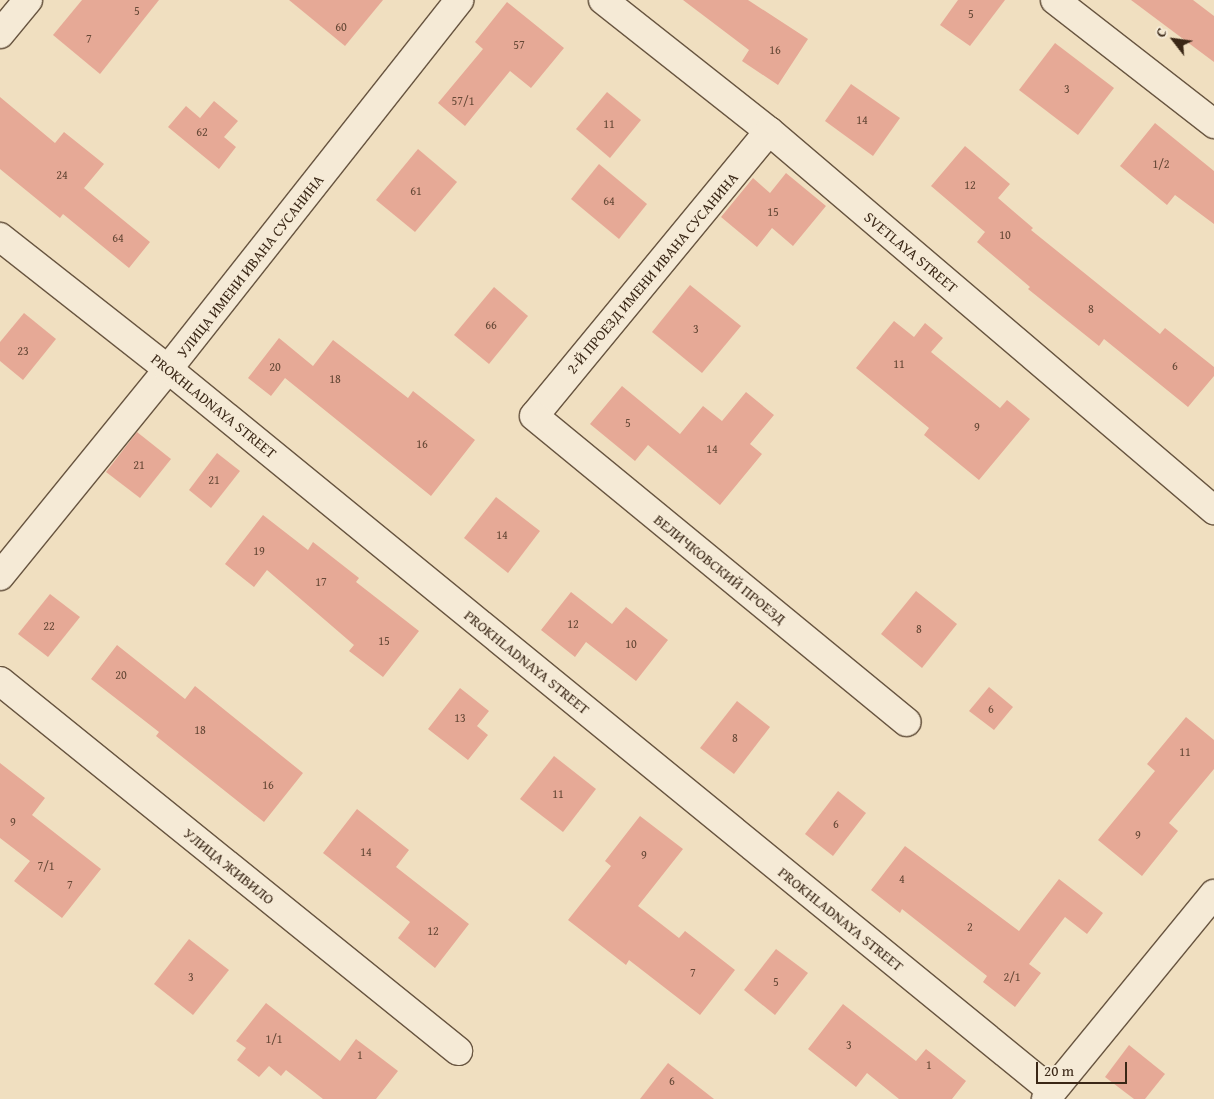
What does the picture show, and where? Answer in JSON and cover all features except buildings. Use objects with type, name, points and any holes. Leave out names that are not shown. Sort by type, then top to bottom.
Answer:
[{"type":"street","points":[[0,34],[28,0]]},
{"type":"street","name":"УЛИЦА ИМЕНИ ИВАНА СУСАНИНА","points":[[0,576],[168,369],[459,0]]},
{"type":"street","name":"SVETLAYA STREET","points":[[603,0],[769,131],[1214,510]]},
{"type":"street","points":[[1055,0],[1214,124]]},
{"type":"street","name":"2-Й ПРОЕЗД ИМЕНИ ИВАНА СУСАНИНА","points":[[534,416],[769,131]]},
{"type":"street","name":"PROKHLADNAYA STREET","points":[[0,237],[168,369],[1049,1095]]},
{"type":"street","name":"ВЕЛИЧКОВСКИЙ ПРОЕЗД","points":[[534,416],[906,722]]},
{"type":"street","name":"УЛИЦА ЖИВИЛО","points":[[0,681],[458,1051]]},
{"type":"street","points":[[1049,1095],[1214,894]]}]
